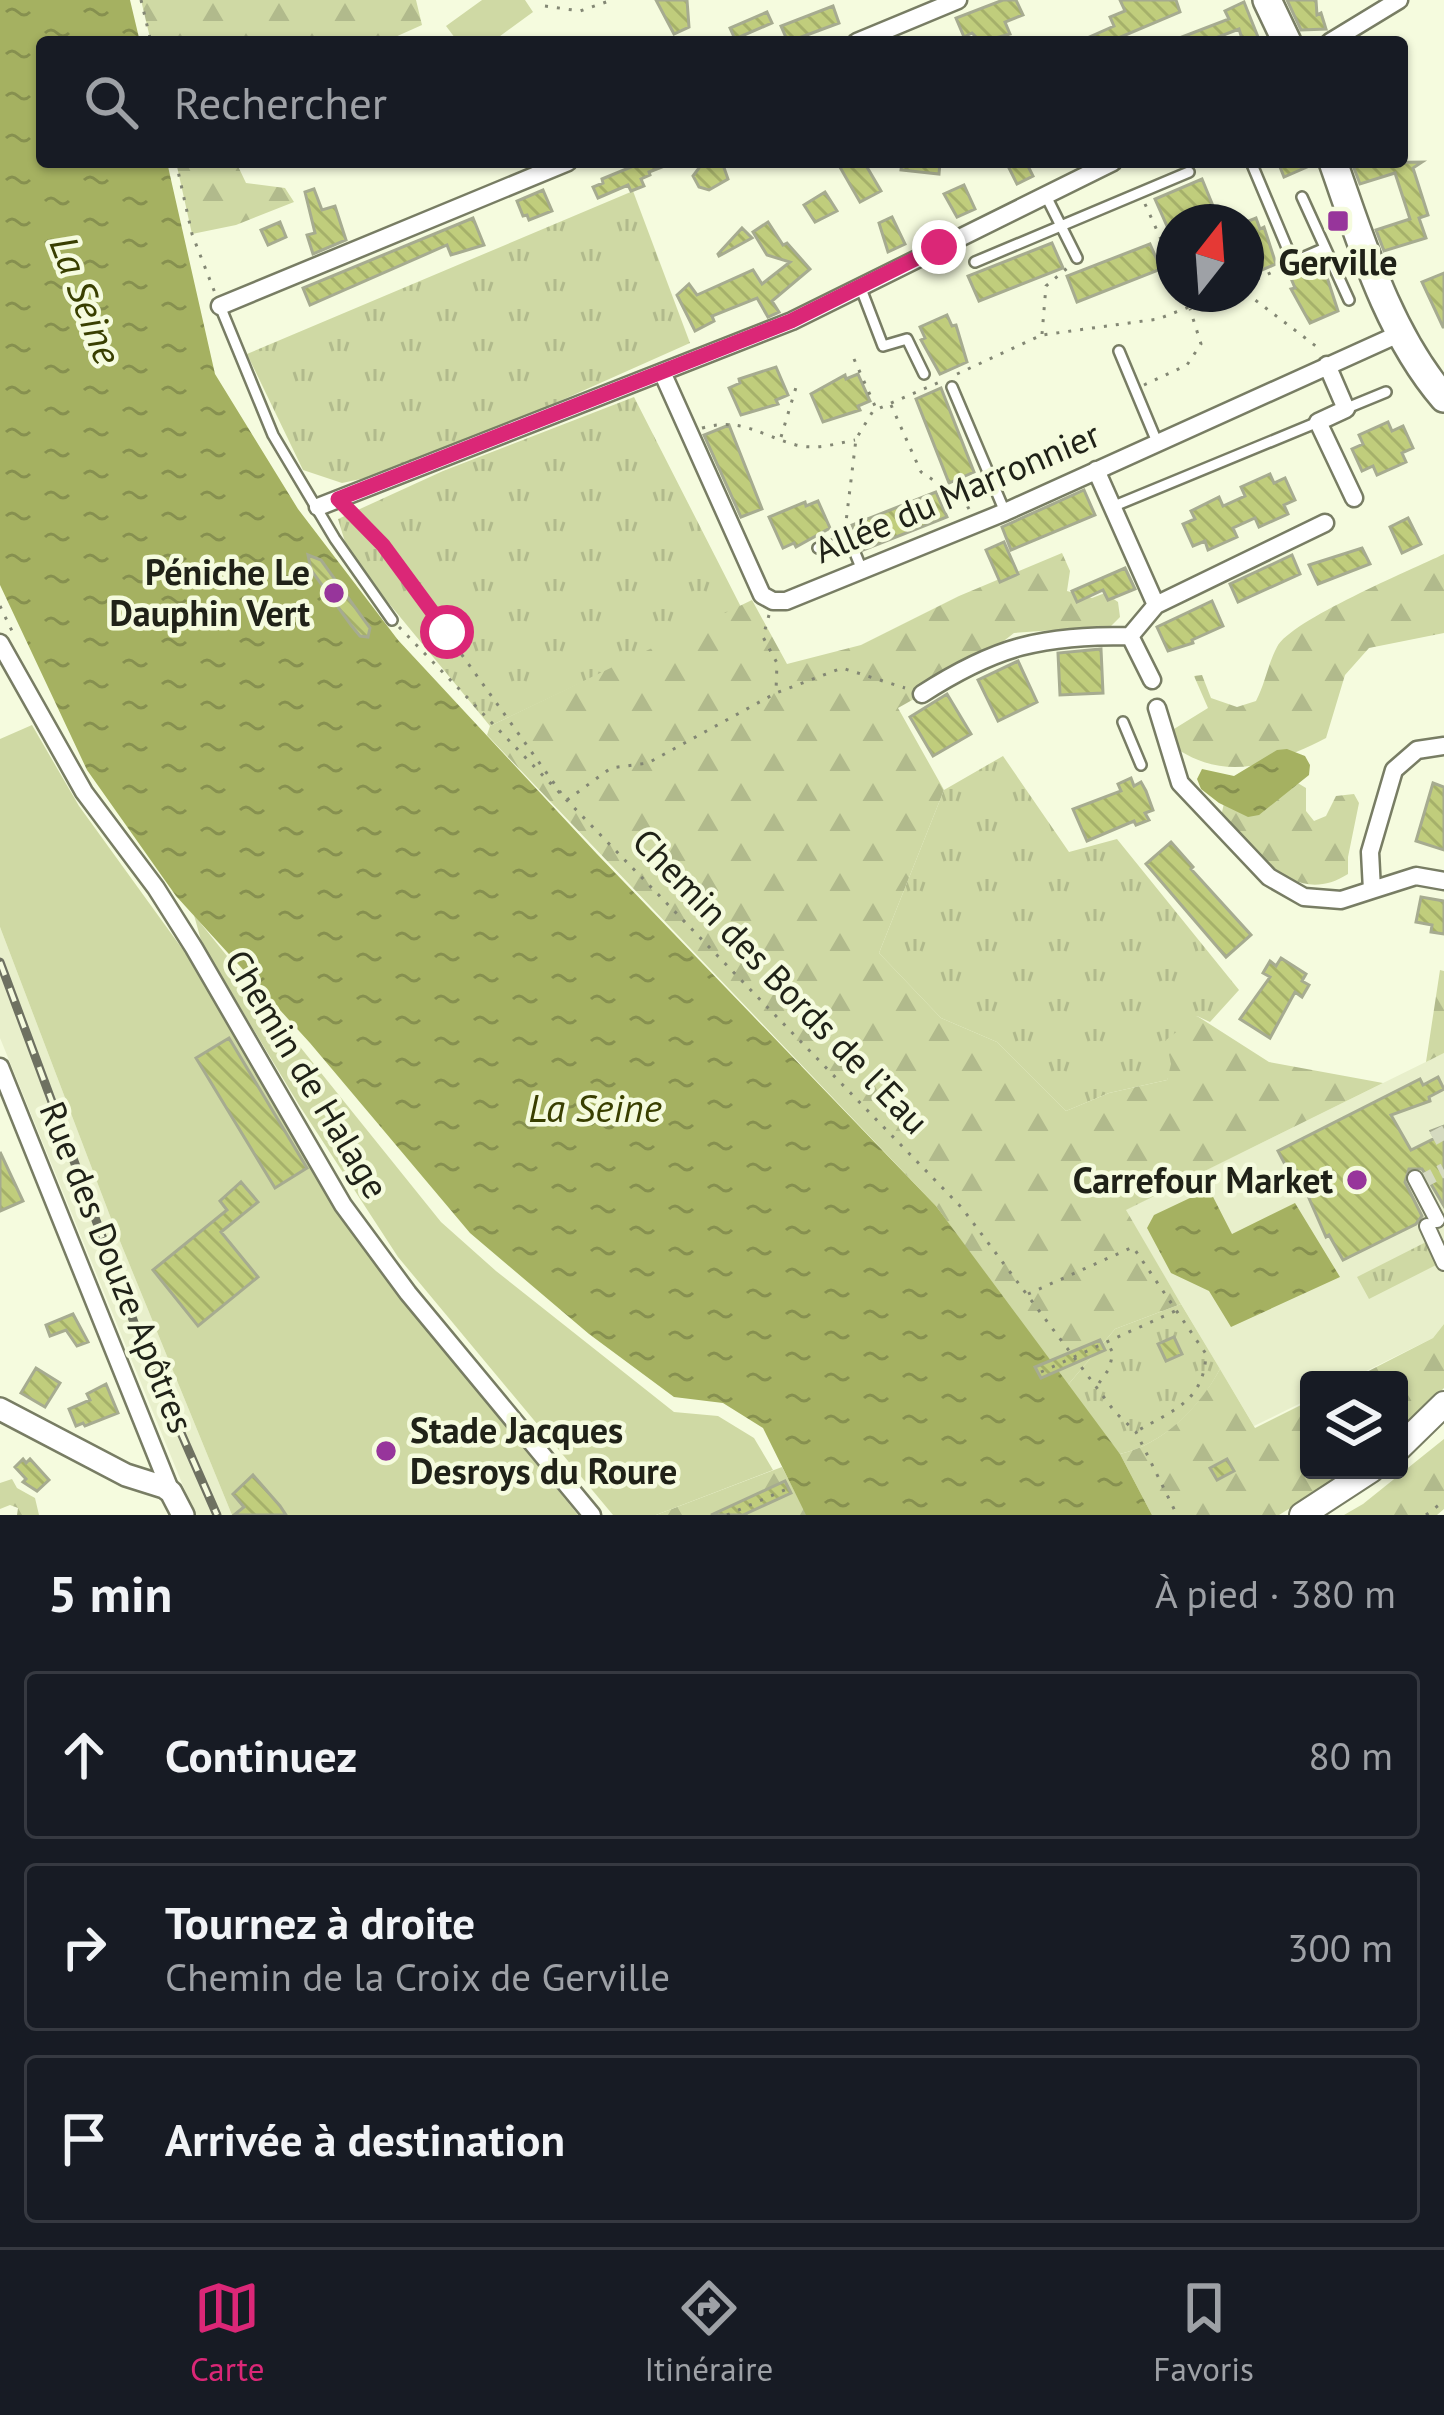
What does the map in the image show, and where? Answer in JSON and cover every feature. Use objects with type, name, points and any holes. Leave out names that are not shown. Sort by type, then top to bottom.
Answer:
[{"type":"main road","points":[[1267,0],[1284,36]]},
{"type":"main road","points":[[1335,168],[1401,332],[1421,371],[1444,398]]},
{"type":"main road","points":[[1408,1439],[1444,1404]]},
{"type":"main road","points":[[1408,1455],[1444,1422]]},
{"type":"main road","points":[[1302,1515],[1357,1479]]},
{"type":"main road","points":[[1325,1515],[1376,1479]]},
{"type":"street","points":[[871,36],[958,0]]},
{"type":"street","points":[[1340,36],[1399,0]]},
{"type":"street","points":[[220,306],[554,168]]},
{"type":"street","points":[[317,507],[791,321],[1100,168]]},
{"type":"street","name":"Allée du Marronnier","points":[[772,602],[786,601],[1004,512],[1401,332]]},
{"type":"street","points":[[1331,363],[1346,409],[1318,422],[1354,498]]},
{"type":"street","points":[[662,372],[762,595],[772,602]]},
{"type":"street","points":[[1096,470],[1156,605]]},
{"type":"street","points":[[922,694],[964,667],[1011,646],[1070,635],[1130,635],[1156,605],[1325,523]]},
{"type":"street","points":[[1130,635],[1152,680]]},
{"type":"street","name":"Chemin de Halage","points":[[0,643],[84,792],[194,948],[343,1205],[408,1293],[592,1515]]},
{"type":"street","points":[[1157,708],[1180,783],[1269,878],[1304,898],[1341,900],[1417,876],[1444,881]]},
{"type":"street","points":[[1372,890],[1370,852],[1394,770],[1417,750],[1444,746]]},
{"type":"street","name":"Rue des Douze Apôtres","points":[[0,1067],[171,1492]]},
{"type":"street","points":[[1418,1181],[1444,1263]]},
{"type":"street","points":[[0,1409],[126,1475],[171,1492],[183,1515]]},
{"type":"lane","points":[[1254,168],[1293,262],[1325,248]]},
{"type":"lane","points":[[976,262],[1189,172]]},
{"type":"lane","points":[[1045,194],[1077,258]]},
{"type":"lane","points":[[1302,197],[1349,300]]},
{"type":"lane","points":[[860,286],[884,346],[907,339],[925,374]]},
{"type":"lane","points":[[220,306],[273,435],[335,539],[392,620]]},
{"type":"lane","points":[[1119,351],[1157,442]]},
{"type":"lane","points":[[952,387],[1004,512]]},
{"type":"lane","points":[[1346,409],[1386,392]]},
{"type":"lane","points":[[1112,507],[1318,422]]},
{"type":"lane","points":[[818,548],[844,543],[853,548],[862,570]]},
{"type":"lane","points":[[1124,722],[1142,765]]},
{"type":"path","points":[[142,0],[150,36]]},
{"type":"path","points":[[544,6],[580,11],[612,0]]},
{"type":"path","points":[[177,168],[192,234],[220,306]]},
{"type":"path","points":[[1140,191],[1156,227]]},
{"type":"path","points":[[1042,335],[1046,286],[1077,258]]},
{"type":"path","points":[[1264,276],[1293,262]]},
{"type":"path","points":[[1264,308],[1331,363]]},
{"type":"path","points":[[844,543],[856,439],[877,410],[1042,335],[1158,319],[1176,312]]},
{"type":"path","points":[[1136,390],[1187,365],[1197,351],[1201,335],[1191,312]]},
{"type":"path","points":[[854,359],[877,410]]},
{"type":"path","points":[[780,439],[797,384]]},
{"type":"path","points":[[890,404],[921,472],[964,500],[976,523]]},
{"type":"path","points":[[689,432],[726,421],[799,446],[822,447],[856,439]]},
{"type":"path","points":[[338,499],[383,545],[566,800],[611,768],[648,763],[776,693],[842,668],[922,694]]},
{"type":"path","points":[[772,602],[763,638],[778,663],[776,693]]},
{"type":"path","name":"Chemin des Bords de l’Eau","points":[[392,620],[962,1208],[1115,1412],[1136,1432],[1178,1515]]},
{"type":"path","points":[[1027,1294],[1133,1247],[1206,1354],[1198,1391],[1136,1432]]},
{"type":"path","points":[[1041,1372],[1176,1311]]},
{"type":"path","points":[[1097,1384],[1109,1369],[1113,1353],[1106,1343]]},
{"type":"path","points":[[728,1515],[787,1489]]},
{"type":"path","points":[[1426,1515],[1444,1501]]},
{"type":"shaded area","points":[[0,927],[115,1229],[232,1515],[195,1515],[0,1038]]},
{"type":"shaded area","points":[[1444,1053],[1444,1324],[1433,1338],[1366,1371],[1300,1371],[1300,1403],[1254,1426],[1125,1210]]},
{"type":"green space","points":[[141,0],[416,0],[422,25],[397,36],[150,36]]},
{"type":"green space","points":[[482,0],[525,0],[533,12],[500,36],[454,36],[446,26]]},
{"type":"green space","points":[[177,168],[239,168],[246,183],[285,188],[294,202],[236,225],[192,234]]},
{"type":"green space","points":[[633,191],[690,343],[533,413],[370,477],[342,483],[303,470],[247,354]]},
{"type":"green space","points":[[634,397],[741,607],[490,726],[349,555],[338,519],[443,471]]},
{"type":"green space","points":[[1062,553],[1070,571],[1067,591],[1092,598],[1105,593],[1118,602],[1120,617],[1111,626],[1014,633],[969,668],[898,708],[944,790],[879,953],[941,1018],[997,1042],[1066,1111],[1109,1093],[1167,1080],[1171,1064],[1166,1040],[1197,1016],[1269,1062],[1383,1083],[1126,1210],[1181,1304],[1115,1329],[1067,1386],[936,1206],[487,735],[490,726],[752,600],[787,664],[861,645],[959,596]]},
{"type":"green space","points":[[1444,554],[1444,633],[1369,648],[1345,675],[1326,738],[1263,764],[1243,767],[1203,762],[1161,737],[1208,708],[1194,676],[1202,675],[1211,698],[1237,707],[1256,701],[1277,647],[1287,636],[1327,610]]},
{"type":"green space","points":[[32,725],[79,806],[186,954],[384,1274],[578,1515],[232,1515],[115,1229],[0,927],[0,739]]},
{"type":"green space","points":[[1003,756],[1069,852],[1117,839],[1239,990],[1210,1022],[1197,1016],[1167,1080],[1109,1093],[1066,1111],[997,1042],[941,1018],[879,953],[944,790]]},
{"type":"green space","points":[[1286,776],[1306,788],[1306,811],[1314,821],[1326,816],[1336,796],[1354,794],[1359,803],[1348,874],[1329,883],[1294,880],[1263,860],[1221,817],[1224,803]]},
{"type":"green space","points":[[194,915],[441,1222],[674,1412],[718,1416],[754,1438],[773,1470],[656,1515],[613,1515],[398,1257],[202,944]]},
{"type":"green space","points":[[1440,970],[1444,971],[1444,1053],[1426,1062]]},
{"type":"green space","points":[[1430,1240],[1442,1262],[1369,1299],[1357,1277]]},
{"type":"green space","points":[[1181,1304],[1220,1369],[1179,1422],[1151,1442],[1120,1454],[1067,1386],[1115,1329]]},
{"type":"green space","points":[[1444,1324],[1444,1388],[1408,1426],[1408,1371],[1369,1371],[1433,1338]]},
{"type":"green space","points":[[1220,1369],[1255,1428],[1300,1406],[1300,1479],[1337,1479],[1279,1515],[1152,1515],[1120,1454],[1165,1433],[1202,1397]]},
{"type":"green space","points":[[1444,1439],[1444,1509],[1437,1515],[1344,1515],[1394,1479],[1408,1479],[1408,1468]]},
{"type":"green space","points":[[782,1467],[807,1515],[656,1515]]},
{"type":"green space","points":[[12,1479],[17,1488],[35,1498],[39,1515],[17,1515],[18,1508],[10,1505],[0,1509],[0,1483]]},
{"type":"water","name":"La Seine","points":[[0,0],[130,0],[139,36],[36,36],[36,168],[168,168],[215,374],[298,509],[398,640],[936,1206],[1120,1454],[1152,1515],[806,1515],[763,1428],[723,1403],[674,1397],[589,1334],[470,1233],[310,1043],[176,896],[87,770],[0,585]]},
{"type":"water","points":[[1277,750],[1305,756],[1309,775],[1259,815],[1248,817],[1219,803],[1201,789],[1197,779],[1202,769],[1234,776]]},
{"type":"water","points":[[1209,1189],[1232,1234],[1295,1203],[1340,1277],[1231,1327],[1209,1291],[1171,1273],[1147,1228],[1154,1215]]},
{"type":"building","points":[[656,0],[687,0],[689,27],[674,34]]},
{"type":"building","points":[[1003,0],[1016,0],[1023,15],[1005,22],[1010,34],[1003,36],[964,36],[956,18]]},
{"type":"building","points":[[1120,0],[1176,0],[1180,12],[1123,36],[1092,36],[1114,26],[1110,17],[1125,11]]},
{"type":"building","points":[[1287,0],[1316,0],[1317,15],[1321,13],[1326,29],[1301,30]]},
{"type":"building","points":[[1244,2],[1258,36],[1241,36],[1239,29],[1221,36],[1185,36],[1229,19],[1225,11]]},
{"type":"building","points":[[833,6],[839,23],[804,36],[785,36],[781,26]]},
{"type":"building","points":[[767,12],[772,23],[742,36],[734,36],[730,28]]},
{"type":"building","points":[[1408,162],[1422,162],[1413,168],[1428,215],[1419,218],[1426,238],[1384,251],[1376,230],[1410,219],[1395,173],[1360,184],[1354,168],[1408,168]]},
{"type":"building","points":[[629,168],[659,168],[641,179],[644,186],[631,191],[628,185],[598,198],[593,187],[603,183],[602,179]]},
{"type":"building","points":[[699,168],[724,168],[728,179],[709,190],[699,187],[693,176]]},
{"type":"building","points":[[840,168],[868,168],[881,191],[860,202]]},
{"type":"building","points":[[901,168],[940,168],[939,174]]},
{"type":"building","points":[[1009,168],[1029,168],[1033,176],[1017,184]]},
{"type":"building","points":[[1280,168],[1305,168],[1284,177]]},
{"type":"building","points":[[1202,179],[1212,204],[1157,204],[1155,199]]},
{"type":"building","points":[[964,185],[975,209],[957,217],[944,194]]},
{"type":"building","points":[[314,189],[322,210],[335,206],[346,240],[313,254],[307,235],[315,233],[305,192]]},
{"type":"building","points":[[543,190],[552,211],[529,220],[517,201]]},
{"type":"building","points":[[825,192],[837,211],[815,222],[804,205]]},
{"type":"building","points":[[892,217],[905,244],[888,252],[879,223]]},
{"type":"building","points":[[473,218],[484,245],[451,255],[447,245],[310,305],[303,288]]},
{"type":"building","points":[[280,222],[286,237],[268,245],[261,230]]},
{"type":"building","points":[[768,222],[783,245],[787,243],[810,269],[772,301],[779,312],[768,317],[757,298],[712,316],[714,321],[695,331],[677,295],[689,284],[697,295],[753,270],[762,284],[790,262],[767,255],[753,232]]},
{"type":"building","points":[[1264,227],[1276,264],[1264,269]]},
{"type":"building","points":[[742,228],[752,238],[719,256],[718,254]]},
{"type":"building","points":[[1052,243],[1063,268],[979,301],[968,276]]},
{"type":"building","points":[[1150,244],[1156,258],[1156,271],[1077,302],[1067,276]]},
{"type":"building","points":[[1317,264],[1322,276],[1326,274],[1338,311],[1310,323],[1291,289],[1295,288],[1290,276]]},
{"type":"building","points":[[1444,273],[1444,327],[1443,327],[1422,282]]},
{"type":"building","points":[[947,315],[952,326],[956,325],[967,362],[940,374],[921,340],[925,338],[920,327]]},
{"type":"building","points":[[776,367],[788,395],[776,400],[778,404],[741,415],[729,388],[740,383],[739,379]]},
{"type":"building","points":[[858,374],[870,401],[858,406],[860,410],[823,422],[811,394],[845,375],[846,379]]},
{"type":"building","points":[[941,388],[974,472],[949,483],[916,399]]},
{"type":"building","points":[[1388,422],[1392,431],[1403,426],[1413,448],[1402,453],[1406,462],[1377,475],[1373,466],[1362,471],[1352,449],[1363,444],[1359,435]]},
{"type":"building","points":[[729,425],[762,509],[741,517],[704,435]]},
{"type":"building","points":[[1270,474],[1274,483],[1285,478],[1295,500],[1284,505],[1288,514],[1259,527],[1255,518],[1233,528],[1237,537],[1208,550],[1205,541],[1193,546],[1183,524],[1195,519],[1191,511],[1219,497],[1223,506],[1245,496],[1241,487]]},
{"type":"building","points":[[1084,490],[1095,515],[1011,550],[1002,527]]},
{"type":"building","points":[[936,492],[947,517],[863,550],[852,525]]},
{"type":"building","points":[[818,501],[830,528],[796,547],[794,543],[783,548],[769,517]]},
{"type":"building","points":[[1408,518],[1421,544],[1402,553],[1390,527]]},
{"type":"building","points":[[1004,542],[1018,574],[1000,582],[986,550]]},
{"type":"building","points":[[1362,548],[1370,564],[1318,584],[1309,565]]},
{"type":"building","points":[[308,555],[321,560],[370,628],[368,637],[360,636],[351,625],[311,570]]},
{"type":"building","points":[[1292,555],[1300,574],[1238,602],[1230,584]]},
{"type":"building","points":[[1125,568],[1135,589],[1108,600],[1103,590],[1077,602],[1072,591]]},
{"type":"building","points":[[1212,601],[1223,626],[1168,651],[1157,627]]},
{"type":"building","points":[[1101,649],[1103,693],[1060,695],[1058,653]]},
{"type":"building","points":[[1018,661],[1037,702],[998,721],[978,680]]},
{"type":"building","points":[[947,694],[971,734],[933,756],[910,717]]},
{"type":"building","points":[[1131,778],[1134,786],[1141,782],[1146,791],[1153,810],[1145,813],[1149,820],[1136,825],[1134,821],[1087,841],[1073,809],[1121,791],[1118,784]]},
{"type":"building","points":[[1433,783],[1444,787],[1444,850],[1416,841]]},
{"type":"building","points":[[1171,842],[1251,935],[1226,957],[1146,864]]},
{"type":"building","points":[[1421,897],[1444,901],[1444,934],[1416,922]]},
{"type":"building","points":[[1281,958],[1306,974],[1302,981],[1309,985],[1302,997],[1295,992],[1270,1038],[1240,1019],[1270,977],[1263,973],[1270,961],[1276,966]]},
{"type":"building","points":[[229,1038],[307,1168],[275,1188],[196,1058]]},
{"type":"building","name":"Carrefour Market","points":[[1438,1077],[1444,1089],[1429,1097],[1430,1101],[1391,1115],[1411,1150],[1435,1138],[1431,1131],[1444,1126],[1444,1206],[1422,1169],[1409,1169],[1405,1182],[1422,1216],[1416,1224],[1343,1260],[1329,1235],[1326,1237],[1297,1171],[1290,1174],[1278,1151],[1420,1079],[1423,1085]]},
{"type":"building","points":[[0,1152],[23,1201],[0,1211]]},
{"type":"building","points":[[241,1182],[258,1202],[221,1232],[258,1277],[198,1326],[153,1270],[227,1210],[220,1201]]},
{"type":"building","points":[[73,1314],[88,1342],[77,1346],[66,1330],[50,1336],[46,1325]]},
{"type":"building","points":[[1174,1337],[1182,1354],[1166,1361],[1158,1344]]},
{"type":"building","points":[[1100,1340],[1105,1350],[1041,1378],[1035,1367]]},
{"type":"building","points":[[36,1368],[60,1383],[45,1407],[21,1393]]},
{"type":"building","points":[[106,1384],[118,1413],[76,1426],[69,1409],[90,1400],[87,1394]]},
{"type":"building","points":[[23,1459],[26,1463],[30,1459],[49,1480],[37,1491],[23,1482],[26,1479],[15,1467]]},
{"type":"building","points":[[1227,1459],[1234,1471],[1217,1480],[1210,1468]]},
{"type":"building","points":[[253,1475],[286,1515],[234,1515],[244,1507],[233,1494]]},
{"type":"building","points":[[785,1481],[791,1493],[743,1515],[711,1515]]},
{"type":"tunnel","points":[[1436,1129],[1444,1144]]},
{"type":"tunnel","points":[[1421,1182],[1444,1170]]},
{"type":"railway","points":[[0,962],[142,1344],[217,1515]]},
{"type":"place","name":"Gerville","points":[[1338,221]]},
{"type":"place","name":"Péniche Le Dauphin Vert","points":[[334,593]]},
{"type":"place","name":"Carrefour Market","points":[[1357,1180]]},
{"type":"place","name":"Stade Jacques Desroys du Roure","points":[[386,1451]]},
{"type":"route","points":[[447,632],[383,545],[338,499],[791,321],[939,247]]}]
